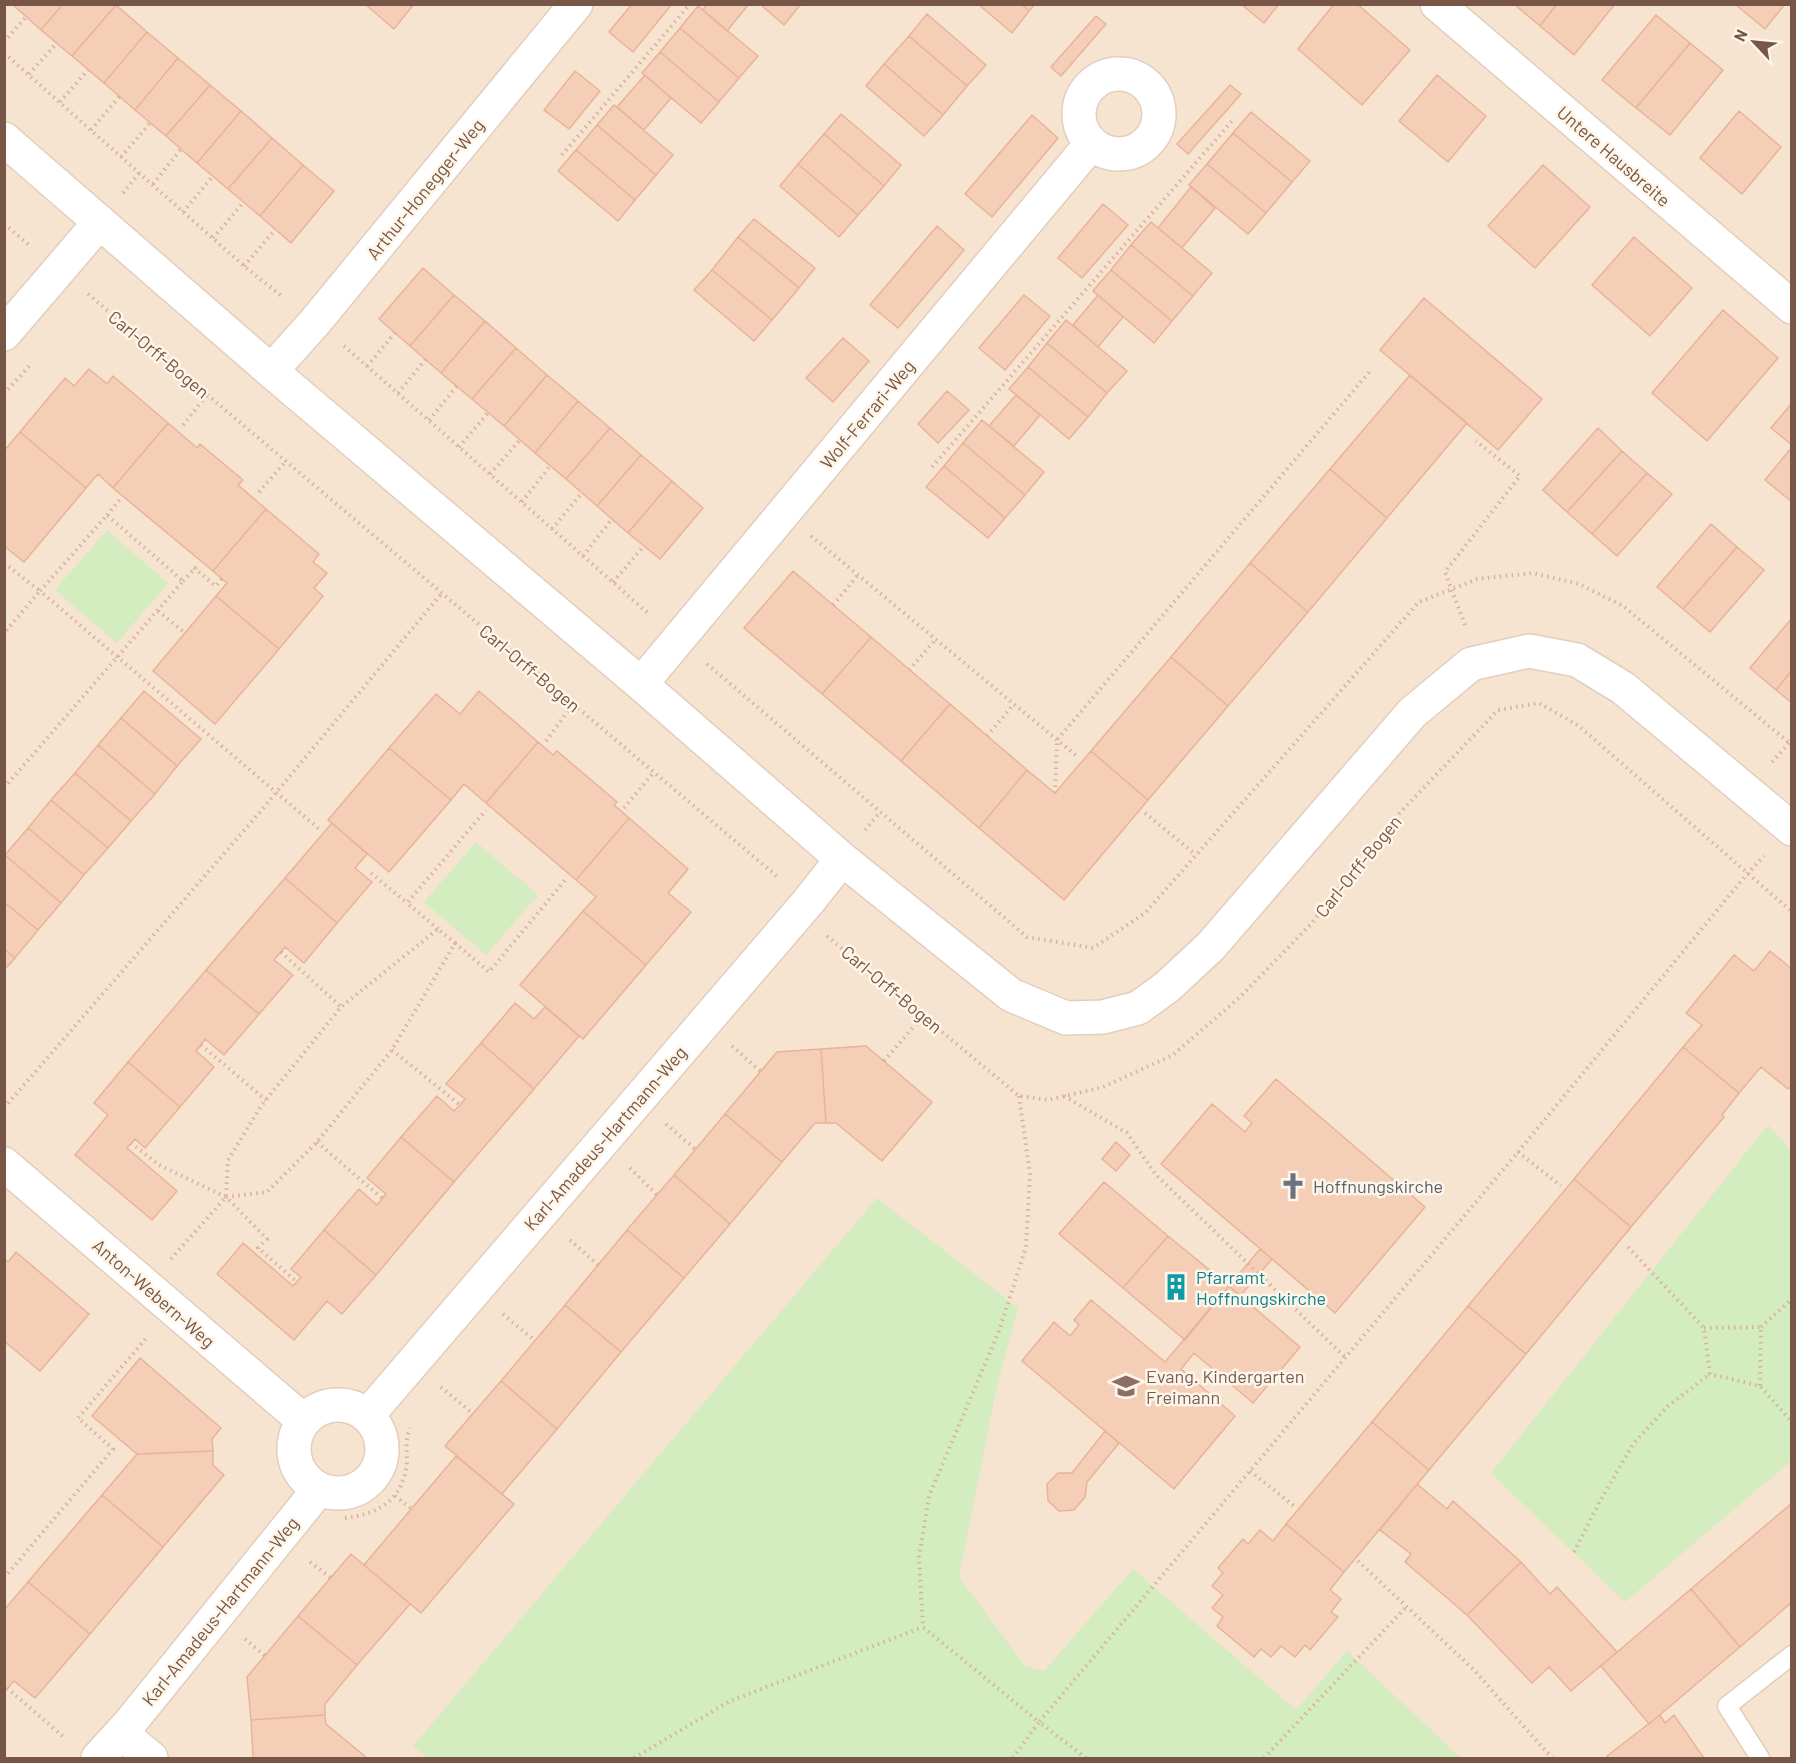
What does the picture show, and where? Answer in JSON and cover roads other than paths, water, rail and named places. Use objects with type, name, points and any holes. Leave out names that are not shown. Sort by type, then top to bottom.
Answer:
[{"type":"street","name":"Arthur-Honegger-Weg","points":[[272,371],[315,322],[576,4]]},
{"type":"street","name":"Untere Hausbreite","points":[[1437,4],[1791,307]]},
{"type":"street","points":[[4,139],[842,859],[1011,995],[1066,1018],[1103,1017],[1138,1008],[1167,987],[1211,946],[1412,712],[1471,664],[1529,651],[1577,660],[1623,688],[1791,829]]},
{"type":"street","name":"Wolf-Ferrari-Weg","points":[[641,684],[1092,144]]},
{"type":"street","points":[[4,334],[100,222]]},
{"type":"street","name":"Karl-Amadeus-Hartmann-Weg","points":[[367,1416],[808,902],[842,859]]},
{"type":"street","name":"Anton-Webern-Weg","points":[[4,1164],[304,1421]]},
{"type":"street","points":[[342,1405],[367,1416],[376,1426],[381,1440],[378,1467],[371,1479],[360,1487],[346,1492],[333,1493],[319,1489],[304,1476],[295,1459],[294,1445],[297,1433],[304,1421],[314,1412],[327,1406],[342,1405]]},
{"type":"street","name":"Karl-Amadeus-Hartmann-Weg","points":[[86,1751],[121,1733],[319,1489]]},
{"type":"street","points":[[121,1733],[151,1758]]},
{"type":"lane","points":[[1760,1758],[1727,1706],[1791,1655]]},
{"type":"place","name":"Hoffnungskirche","points":[[1293,1186]]},
{"type":"place","name":"Pfarramt Hoffnungskirche","points":[[1176,1287]]},
{"type":"place","name":"Evang. Kindergarten Freimann","points":[[1126,1386]]}]
